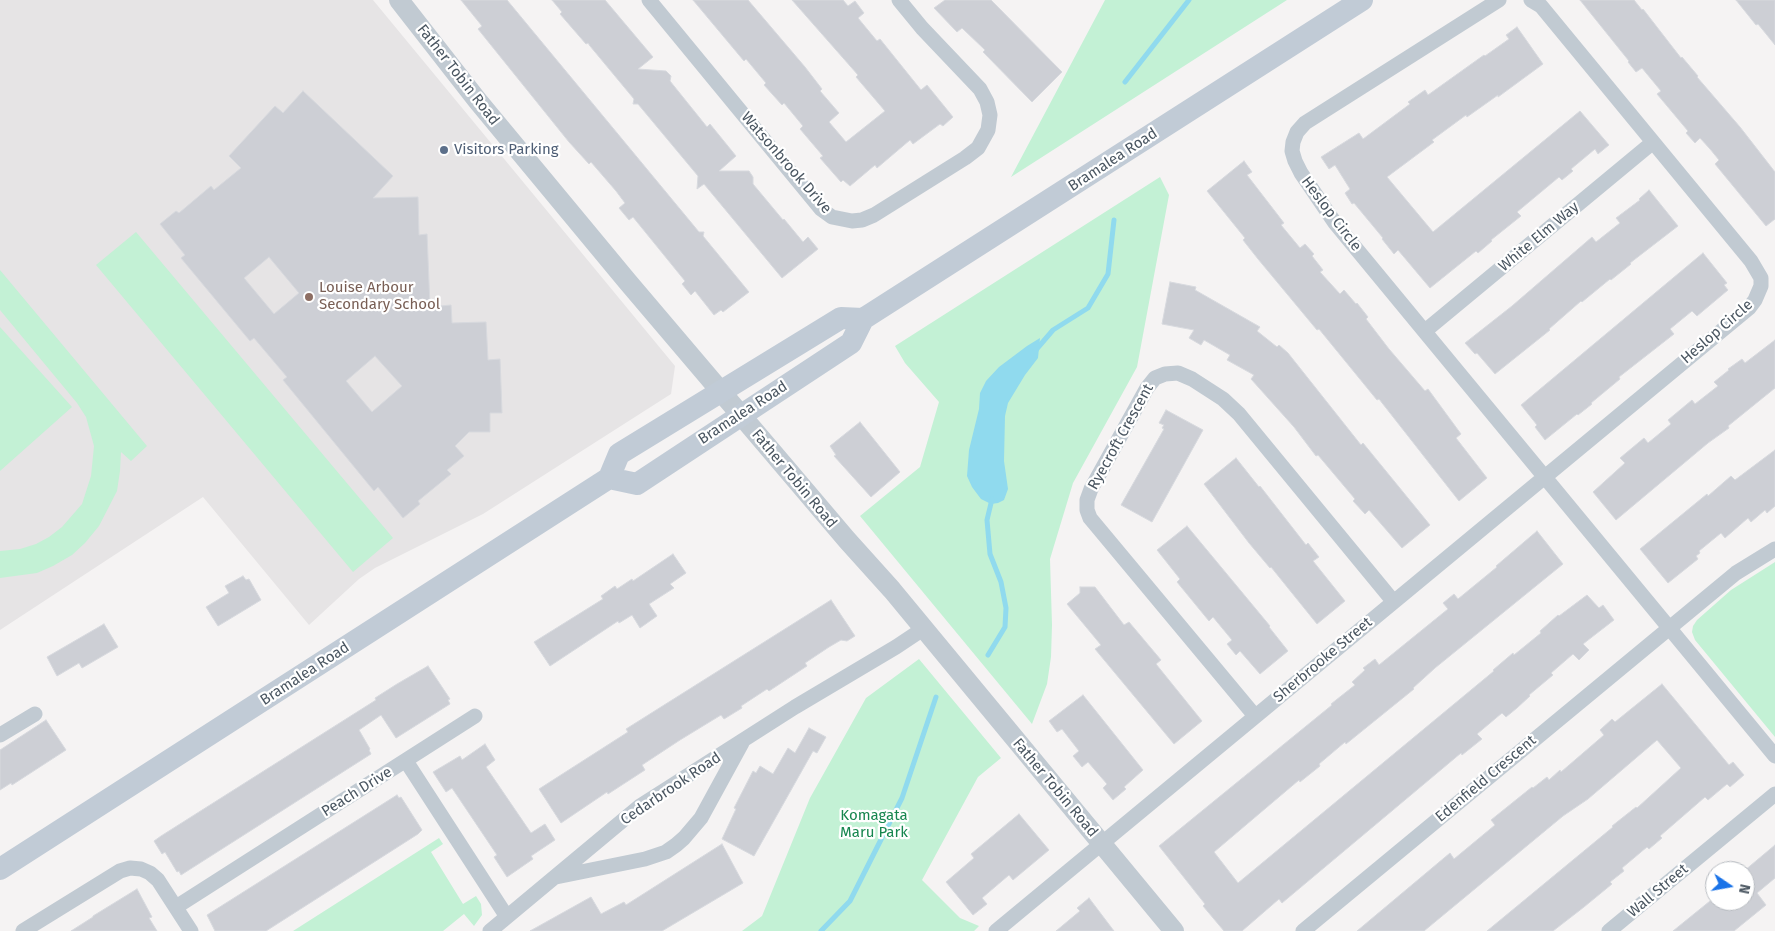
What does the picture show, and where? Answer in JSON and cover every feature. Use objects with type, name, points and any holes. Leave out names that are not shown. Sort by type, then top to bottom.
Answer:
[{"type":"main road","name":"Bramalea Road","points":[[610,478],[637,484],[850,343],[863,319],[1362,0]]},
{"type":"main road","name":"Bramalea Road","points":[[0,869],[610,478],[619,454],[841,318],[863,319]]},
{"type":"street","name":"Father Tobin Road","points":[[399,0],[477,100],[720,392],[892,590],[1174,931]]},
{"type":"street","name":"Watsonbrook Drive","points":[[649,0],[821,209],[832,217],[852,221],[862,220],[874,215],[965,158],[978,148],[988,130],[990,115],[987,102],[980,89],[922,28],[899,0]]},
{"type":"street","name":"Heslop Circle","points":[[1499,0],[1305,122],[1297,132],[1293,142],[1294,161],[1336,223],[1775,756]]},
{"type":"street","name":"Heslop Circle","points":[[1531,0],[1541,6],[1751,261],[1761,278],[1761,286],[1749,308],[1544,476]]},
{"type":"street","name":"White Elm Way","points":[[1425,331],[1652,143]]},
{"type":"street","name":"Ryecroft Crescent","points":[[1255,716],[1090,518],[1087,510],[1087,500],[1091,489],[1147,388],[1155,378],[1165,374],[1178,373],[1192,379],[1216,394],[1239,414],[1393,601]]},
{"type":"street","name":"Sherbrooke Street","points":[[996,931],[1544,476]]},
{"type":"street","name":"Edenfield Crescent","points":[[1303,931],[1736,573],[1775,549]]},
{"type":"street","name":"Cedarbrook Road","points":[[490,931],[640,806],[923,629]]},
{"type":"street","points":[[0,736],[35,714]]},
{"type":"street","points":[[406,761],[475,716]]},
{"type":"street","name":"Cedarbrook Road","points":[[555,877],[645,859],[666,852],[676,845],[701,818],[743,740]]},
{"type":"street","name":"Peach Drive","points":[[176,907],[406,761],[508,916]]},
{"type":"street","name":"Wall Street","points":[[1610,931],[1775,794]]},
{"type":"street","points":[[24,931],[120,870],[130,868],[141,869],[150,873],[158,880],[191,931]]},
{"type":"shaded area","name":"Louise Arbour Secondary School","points":[[0,0],[373,0],[675,366],[671,394],[483,514],[375,568],[359,579],[309,625],[203,497],[0,630]]},
{"type":"green space","points":[[1105,0],[1287,0],[1011,177]]},
{"type":"green space","points":[[1160,177],[1169,195],[1137,367],[1073,483],[1050,559],[1051,657],[1047,684],[1032,724],[860,516],[920,467],[939,402],[905,363],[895,346]]},
{"type":"green space","points":[[136,232],[393,538],[353,572],[96,265]]},
{"type":"green space","points":[[0,270],[147,446],[131,461],[121,452],[117,491],[99,526],[72,555],[37,573],[0,578],[0,551],[20,549],[49,537],[62,527],[82,504],[91,476],[94,446],[86,417],[77,403],[0,310]]},
{"type":"green space","points":[[0,327],[72,407],[0,471]]},
{"type":"green space","points":[[1775,562],[1775,737],[1695,640],[1692,632],[1697,620],[1731,590]]},
{"type":"green space","name":"Komagata Maru Park","points":[[919,659],[1001,758],[978,777],[922,880],[960,918],[979,926],[974,931],[742,931],[762,916],[810,798],[866,698]]},
{"type":"green space","points":[[439,838],[443,844],[431,852],[463,904],[476,896],[481,904],[482,915],[474,926],[464,914],[443,931],[293,931]]},
{"type":"water","points":[[1040,338],[1038,358],[1008,403],[1005,416],[1004,461],[1008,489],[1004,500],[991,504],[981,499],[967,476],[969,450],[979,409],[980,393],[986,381],[999,367]]},
{"type":"building","points":[[461,0],[507,0],[699,232],[704,232],[703,236],[749,292],[723,312],[721,310],[714,315],[695,291],[691,295],[682,284],[685,281],[633,217],[629,220],[619,208],[625,203],[616,191],[591,162],[589,164],[569,142],[478,29],[482,26]]},
{"type":"building","points":[[552,0],[605,0],[653,57],[638,69],[666,71],[671,76],[670,81],[707,127],[710,124],[736,156],[719,171],[749,171],[753,177],[753,184],[783,220],[803,242],[808,237],[818,249],[782,278],[704,184],[697,189],[698,176],[638,104],[633,104],[634,99],[588,43],[586,44],[560,14],[562,12]]},
{"type":"building","points":[[693,0],[748,0],[805,67],[822,89],[820,91],[839,113],[829,122],[846,142],[885,111],[856,77],[858,75],[792,0],[843,0],[848,6],[855,1],[864,13],[858,18],[877,41],[880,39],[921,90],[927,85],[953,117],[943,126],[940,124],[913,144],[910,140],[877,168],[875,165],[850,186],[843,180],[841,182],[820,158],[823,156],[800,129],[803,126],[784,103],[782,105],[764,85],[766,83],[746,59],[744,61]]},
{"type":"building","points":[[945,0],[991,0],[1062,72],[1032,102],[983,52],[985,50],[962,28],[957,32],[934,8]]},
{"type":"building","points":[[1580,0],[1634,0],[1643,9],[1775,172],[1775,219],[1766,226],[1715,164],[1719,160],[1710,149],[1700,138],[1695,143],[1686,133],[1688,131],[1657,94],[1661,91],[1642,68],[1636,72]]},
{"type":"building","points":[[1736,0],[1775,0],[1775,45],[1758,24],[1756,25]]},
{"type":"building","points":[[1517,27],[1543,64],[1498,97],[1498,95],[1467,117],[1466,115],[1387,177],[1433,232],[1580,111],[1609,145],[1598,154],[1595,149],[1571,169],[1573,171],[1562,180],[1559,177],[1517,212],[1521,216],[1492,241],[1478,253],[1476,251],[1430,288],[1398,250],[1394,254],[1354,203],[1352,204],[1345,193],[1350,189],[1335,165],[1329,169],[1321,157],[1359,133],[1363,139],[1410,104],[1408,102],[1425,90],[1428,95],[1509,39],[1506,35]]},
{"type":"building","points":[[303,91],[393,176],[373,198],[418,197],[419,235],[427,234],[430,307],[451,305],[452,323],[486,322],[488,360],[500,359],[502,413],[490,413],[490,432],[469,432],[455,446],[464,456],[447,470],[451,474],[418,501],[420,504],[403,518],[378,487],[374,491],[283,380],[287,377],[254,338],[250,341],[181,258],[185,255],[160,224],[176,211],[179,213],[211,186],[214,190],[241,168],[229,156],[275,106],[283,113]],"holes":[[[269,257],[299,293],[274,314],[244,278]],[[375,356],[402,386],[372,412],[346,381]]]},
{"type":"building","points":[[1244,161],[1252,172],[1247,175],[1284,223],[1281,225],[1300,248],[1305,244],[1314,254],[1312,256],[1323,270],[1320,272],[1340,294],[1344,290],[1357,303],[1368,317],[1366,319],[1389,349],[1425,391],[1428,389],[1461,434],[1456,438],[1487,478],[1459,501],[1379,399],[1377,400],[1258,259],[1243,240],[1245,238],[1207,191]]},
{"type":"building","points":[[1649,190],[1678,226],[1611,280],[1581,301],[1550,330],[1495,374],[1477,353],[1475,354],[1465,343],[1512,306],[1592,237],[1596,242],[1620,223],[1616,218],[1640,200]]},
{"type":"building","points":[[1703,253],[1727,283],[1724,285],[1728,290],[1697,316],[1692,311],[1670,329],[1674,334],[1619,377],[1620,379],[1592,404],[1545,440],[1535,427],[1537,425],[1521,405]]},
{"type":"building","points":[[1170,282],[1196,287],[1195,290],[1260,327],[1257,331],[1288,353],[1361,445],[1363,443],[1430,525],[1402,548],[1369,510],[1365,514],[1353,501],[1355,499],[1318,455],[1316,456],[1294,427],[1251,379],[1254,375],[1227,360],[1230,355],[1204,340],[1201,345],[1189,338],[1194,330],[1162,324]]},
{"type":"building","points":[[1775,340],[1775,388],[1616,520],[1593,492],[1625,463],[1620,458],[1644,438],[1648,443],[1671,424],[1668,420],[1692,400],[1695,404],[1718,386],[1714,382],[1728,369],[1742,359],[1745,363]]},
{"type":"building","points":[[1166,410],[1203,430],[1152,522],[1121,505],[1164,429],[1162,428],[1164,425],[1159,423]]},
{"type":"building","points":[[860,422],[900,472],[871,497],[834,456],[836,455],[830,446]]},
{"type":"building","points":[[1775,450],[1775,506],[1767,513],[1765,510],[1751,522],[1748,518],[1725,538],[1721,533],[1699,551],[1700,553],[1696,556],[1698,559],[1668,583],[1640,549],[1731,476],[1735,480]]},
{"type":"building","points":[[1236,458],[1306,545],[1308,543],[1319,557],[1313,561],[1345,601],[1317,624],[1249,543],[1204,484]]},
{"type":"building","points":[[1187,526],[1270,626],[1288,651],[1260,674],[1240,651],[1236,655],[1227,644],[1232,640],[1213,617],[1209,621],[1177,582],[1180,579],[1157,550]]},
{"type":"building","points":[[1537,531],[1563,564],[1435,668],[1414,689],[1346,744],[1345,742],[1319,764],[1320,766],[1300,782],[1299,780],[1214,852],[1238,883],[1494,671],[1513,653],[1514,655],[1541,633],[1540,631],[1558,615],[1587,595],[1599,608],[1603,605],[1614,620],[1583,644],[1589,650],[1579,660],[1573,654],[1551,673],[1553,675],[1517,708],[1506,717],[1502,713],[1477,734],[1482,739],[1462,755],[1461,753],[1282,903],[1279,899],[1242,931],[1224,931],[1159,846],[1355,685],[1352,682],[1365,670],[1363,668],[1375,659],[1379,665],[1448,609],[1443,603],[1454,594],[1458,599]]},
{"type":"building","points":[[673,554],[686,573],[670,584],[674,588],[649,604],[657,616],[640,628],[632,615],[619,623],[618,621],[550,666],[534,642],[603,599],[601,596],[615,586],[617,589],[632,579],[633,581]]},
{"type":"building","points":[[243,576],[246,580],[249,579],[261,600],[218,626],[206,607],[229,593],[225,586]]},
{"type":"building","points":[[1080,587],[1095,587],[1124,625],[1129,622],[1161,660],[1156,664],[1202,721],[1174,744],[1095,649],[1101,645],[1067,604],[1080,593]]},
{"type":"building","points":[[831,600],[855,636],[847,641],[841,640],[829,647],[805,663],[807,666],[769,691],[767,689],[724,719],[721,715],[680,740],[642,765],[645,770],[608,794],[607,792],[561,823],[539,789],[628,732],[626,729]]},
{"type":"building","points":[[104,624],[118,647],[82,668],[79,663],[57,676],[47,657]]},
{"type":"building","points":[[428,666],[450,699],[448,700],[450,704],[396,738],[381,715],[359,730],[371,754],[181,875],[179,871],[177,872],[165,852],[162,854],[154,841],[161,836]]},
{"type":"building","points":[[1662,684],[1729,765],[1733,762],[1744,775],[1730,787],[1727,784],[1708,800],[1705,797],[1660,836],[1662,838],[1649,849],[1647,847],[1622,868],[1624,871],[1610,882],[1612,884],[1584,907],[1553,931],[1487,931],[1612,826],[1637,808],[1681,768],[1657,740],[1588,799],[1563,816],[1424,931],[1357,931],[1450,853],[1454,859],[1495,825],[1491,820],[1532,787],[1547,777],[1549,780],[1560,770],[1561,772],[1604,735],[1600,730],[1612,719],[1615,722]]},
{"type":"building","points":[[1083,695],[1143,770],[1113,800],[1103,788],[1107,784],[1088,762],[1082,767],[1073,756],[1079,751],[1062,729],[1057,732],[1049,721]]},
{"type":"building","points":[[46,720],[66,750],[12,785],[11,783],[0,790],[0,750]]},
{"type":"building","points":[[809,728],[826,737],[817,753],[813,751],[754,856],[722,839],[736,809],[734,808],[753,771],[756,773],[760,766],[773,774],[788,748],[795,753]]},
{"type":"building","points":[[485,744],[495,760],[486,767],[531,833],[545,824],[555,840],[531,856],[533,859],[507,877],[494,857],[497,855],[452,788],[446,792],[433,772],[460,756],[462,760]]},
{"type":"building","points":[[397,795],[399,798],[401,797],[422,830],[418,834],[266,931],[215,931],[207,915]]},
{"type":"building","points":[[1019,814],[1049,850],[1013,880],[1009,875],[982,898],[987,904],[973,915],[946,882],[974,858],[971,854]]},
{"type":"building","points":[[722,844],[743,883],[662,931],[530,931],[591,897],[601,914],[624,902],[626,905]]},
{"type":"building","points":[[1775,845],[1775,878],[1757,893],[1766,905],[1734,931],[1673,931],[1705,905],[1705,911],[1755,911],[1755,862]]},
{"type":"building","points":[[137,889],[152,917],[149,918],[157,931],[71,931],[93,916]]},
{"type":"building","points":[[1089,898],[1114,931],[1056,931],[1080,911],[1077,908]]},
{"type":"waterway","points":[[1125,82],[1189,0]]},
{"type":"waterway","points":[[1035,351],[1053,330],[1088,308],[1108,274],[1114,220]]},
{"type":"waterway","points":[[988,655],[1005,627],[1006,608],[1001,582],[990,554],[987,520],[992,499]]},
{"type":"waterway","points":[[821,931],[850,901],[902,798],[936,697]]},
{"type":"place","name":"Visitors Parking","points":[[444,150]]},
{"type":"place","name":"Louise Arbour Secondary School","points":[[309,297]]}]
